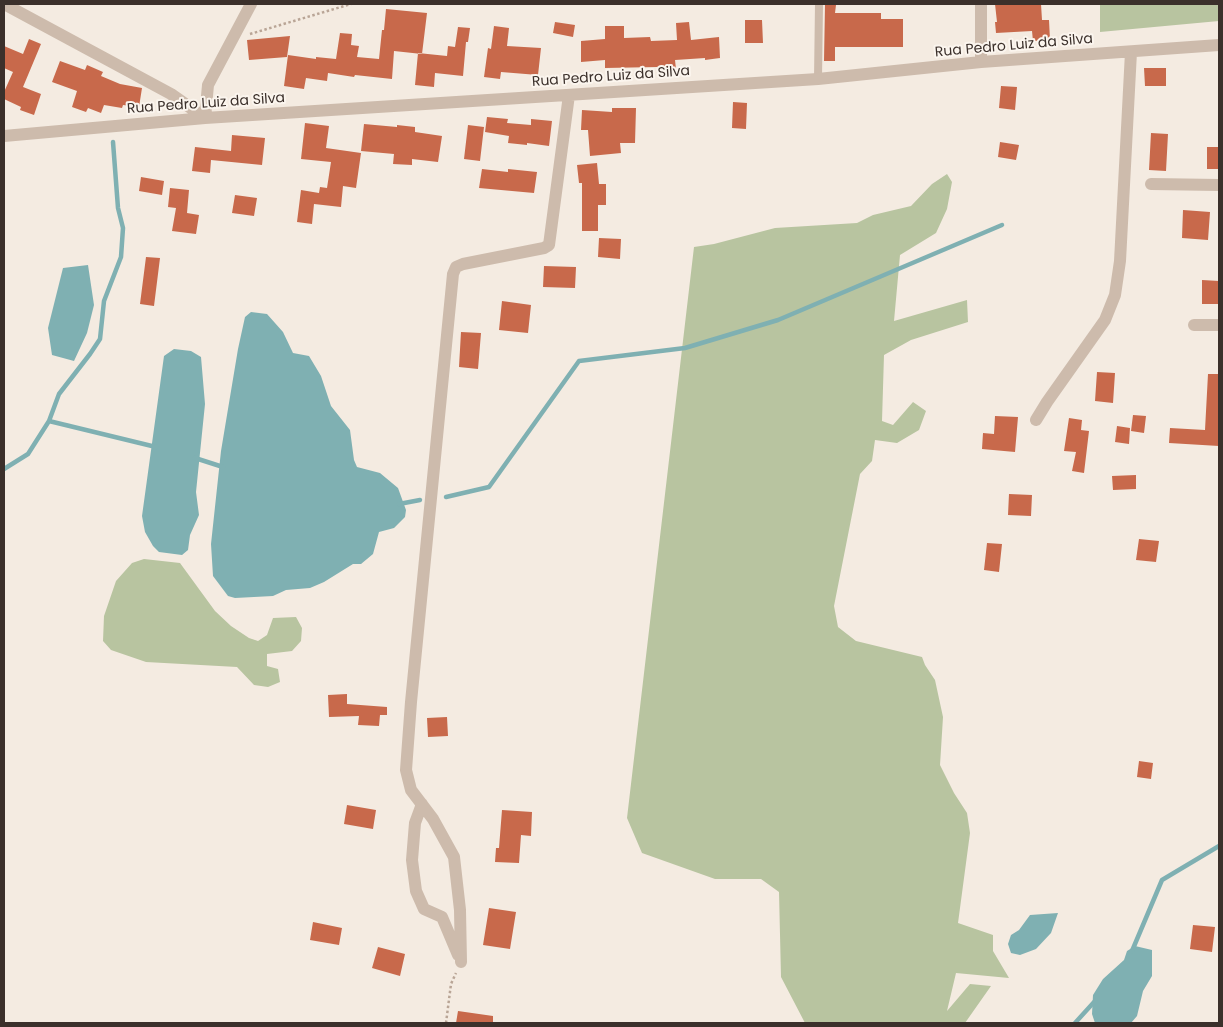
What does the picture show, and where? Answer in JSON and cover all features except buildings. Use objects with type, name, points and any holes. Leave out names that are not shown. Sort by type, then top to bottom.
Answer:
[{"type":"street","points":[[4,4],[172,94],[205,118]]},
{"type":"street","points":[[205,118],[208,84],[251,4]]},
{"type":"street","points":[[981,4],[981,62]]},
{"type":"street","name":"Rua Pedro Luiz da Silva","points":[[4,136],[205,118],[818,79],[981,62],[1219,45]]},
{"type":"street","points":[[1036,420],[1105,320],[1115,295],[1120,261],[1131,52]]},
{"type":"street","points":[[460,962],[460,910],[454,857],[433,819],[411,790],[406,770],[453,274],[456,268],[463,264],[544,248],[548,245],[569,95]]},
{"type":"street","points":[[1151,184],[1219,185]]},
{"type":"street","points":[[1194,325],[1219,325]]},
{"type":"street","points":[[422,804],[415,823],[412,860],[416,891],[424,909],[442,917],[460,962]]},
{"type":"lane","points":[[818,79],[819,4]]},
{"type":"path","points":[[235,34],[246,36],[352,4]]},
{"type":"path","points":[[446,1023],[451,984],[460,962]]},
{"type":"green space","points":[[1100,4],[1219,4],[1219,21],[1100,32]]},
{"type":"green space","points":[[947,174],[952,182],[947,209],[936,233],[900,255],[894,321],[967,300],[968,322],[911,340],[884,355],[882,421],[893,425],[913,402],[926,411],[919,430],[897,443],[875,440],[872,461],[860,474],[834,606],[838,627],[856,641],[922,657],[935,680],[943,717],[940,765],[954,793],[967,813],[970,833],[958,923],[993,935],[993,951],[1009,978],[956,973],[947,1011],[970,984],[991,986],[965,1023],[805,1023],[781,977],[779,892],[761,879],[715,879],[642,853],[627,818],[694,247],[714,244],[775,228],[857,223],[873,215],[911,206],[932,184]]},
{"type":"green space","points":[[144,559],[180,563],[215,611],[231,626],[249,638],[258,641],[267,635],[273,618],[296,617],[302,628],[301,641],[292,651],[267,654],[267,666],[278,669],[280,682],[268,687],[254,685],[237,667],[146,662],[111,650],[103,641],[104,616],[116,581],[132,563]]},
{"type":"water","points":[[88,265],[94,305],[87,333],[74,361],[52,355],[48,328],[63,268]]},
{"type":"water","points":[[251,312],[267,314],[283,332],[293,353],[309,356],[321,376],[331,406],[350,430],[354,460],[357,467],[380,473],[398,488],[406,510],[405,517],[394,528],[379,532],[373,554],[361,564],[353,564],[324,582],[310,588],[286,590],[273,596],[235,598],[228,596],[213,576],[211,544],[221,451],[238,349],[245,317]]},
{"type":"water","points":[[174,349],[191,351],[201,357],[205,404],[196,492],[199,515],[190,535],[188,550],[182,555],[159,552],[145,532],[142,516],[164,356]]},
{"type":"water","points":[[1058,913],[1051,933],[1036,949],[1020,955],[1011,953],[1008,944],[1011,935],[1019,930],[1030,915]]},
{"type":"water","points":[[1135,946],[1152,950],[1152,976],[1143,991],[1137,1016],[1131,1023],[1095,1023],[1092,1014],[1093,995],[1103,979],[1124,960],[1127,951]]},
{"type":"waterway","points":[[4,469],[28,454],[49,421],[59,394],[100,339],[104,301],[121,257],[123,228],[118,208],[113,142]]},
{"type":"waterway","points":[[446,497],[489,487],[579,361],[685,348],[778,320],[1002,225]]},
{"type":"waterway","points":[[49,421],[156,447]]},
{"type":"waterway","points":[[195,458],[223,467]]},
{"type":"waterway","points":[[399,504],[420,500]]},
{"type":"waterway","points":[[1132,951],[1162,880],[1219,846]]},
{"type":"waterway","points":[[1075,1023],[1095,1001]]}]
